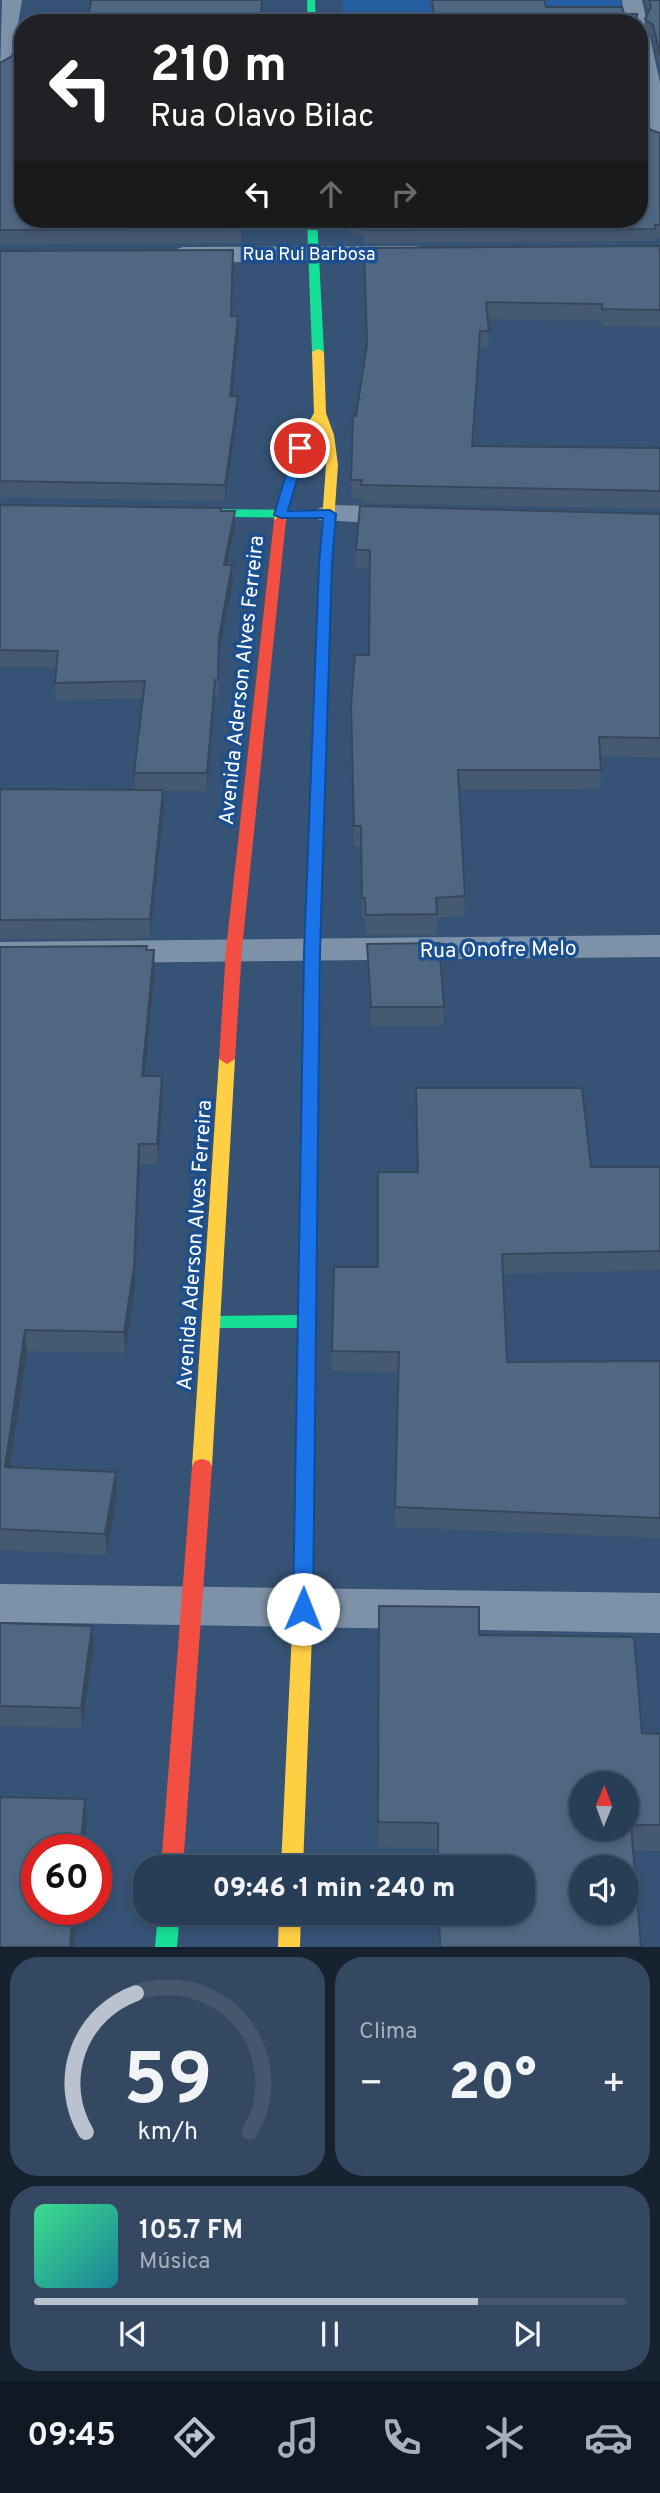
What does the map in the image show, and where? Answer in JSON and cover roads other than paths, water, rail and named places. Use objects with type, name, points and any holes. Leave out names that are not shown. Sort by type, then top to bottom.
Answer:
[{"type":"main road","points":[[293,1855],[303,1609],[312,952],[331,457],[328,435],[320,413],[312,228]]},
{"type":"main road","name":"Avenida Aderson Alves Ferreira","points":[[173,1855],[193,1603],[234,949],[281,515],[300,448],[320,413]]},
{"type":"main road","points":[[160,512],[330,514]]},
{"type":"main road","points":[[210,1322],[307,1321]]},
{"type":"main road","points":[[166,1947],[168,1925]]},
{"type":"main road","points":[[289,1947],[290,1925]]},
{"type":"street","points":[[7,54],[12,0]]},
{"type":"street","points":[[648,68],[660,136]]},
{"type":"street","name":"Rua Rui Barbosa","points":[[163,255],[437,253]]},
{"type":"street","points":[[330,514],[440,516]]},
{"type":"street","name":"Rua Onofre Melo","points":[[0,953],[234,949],[312,952],[660,946]]},
{"type":"street","points":[[0,1603],[193,1603],[303,1609],[660,1613]]}]
